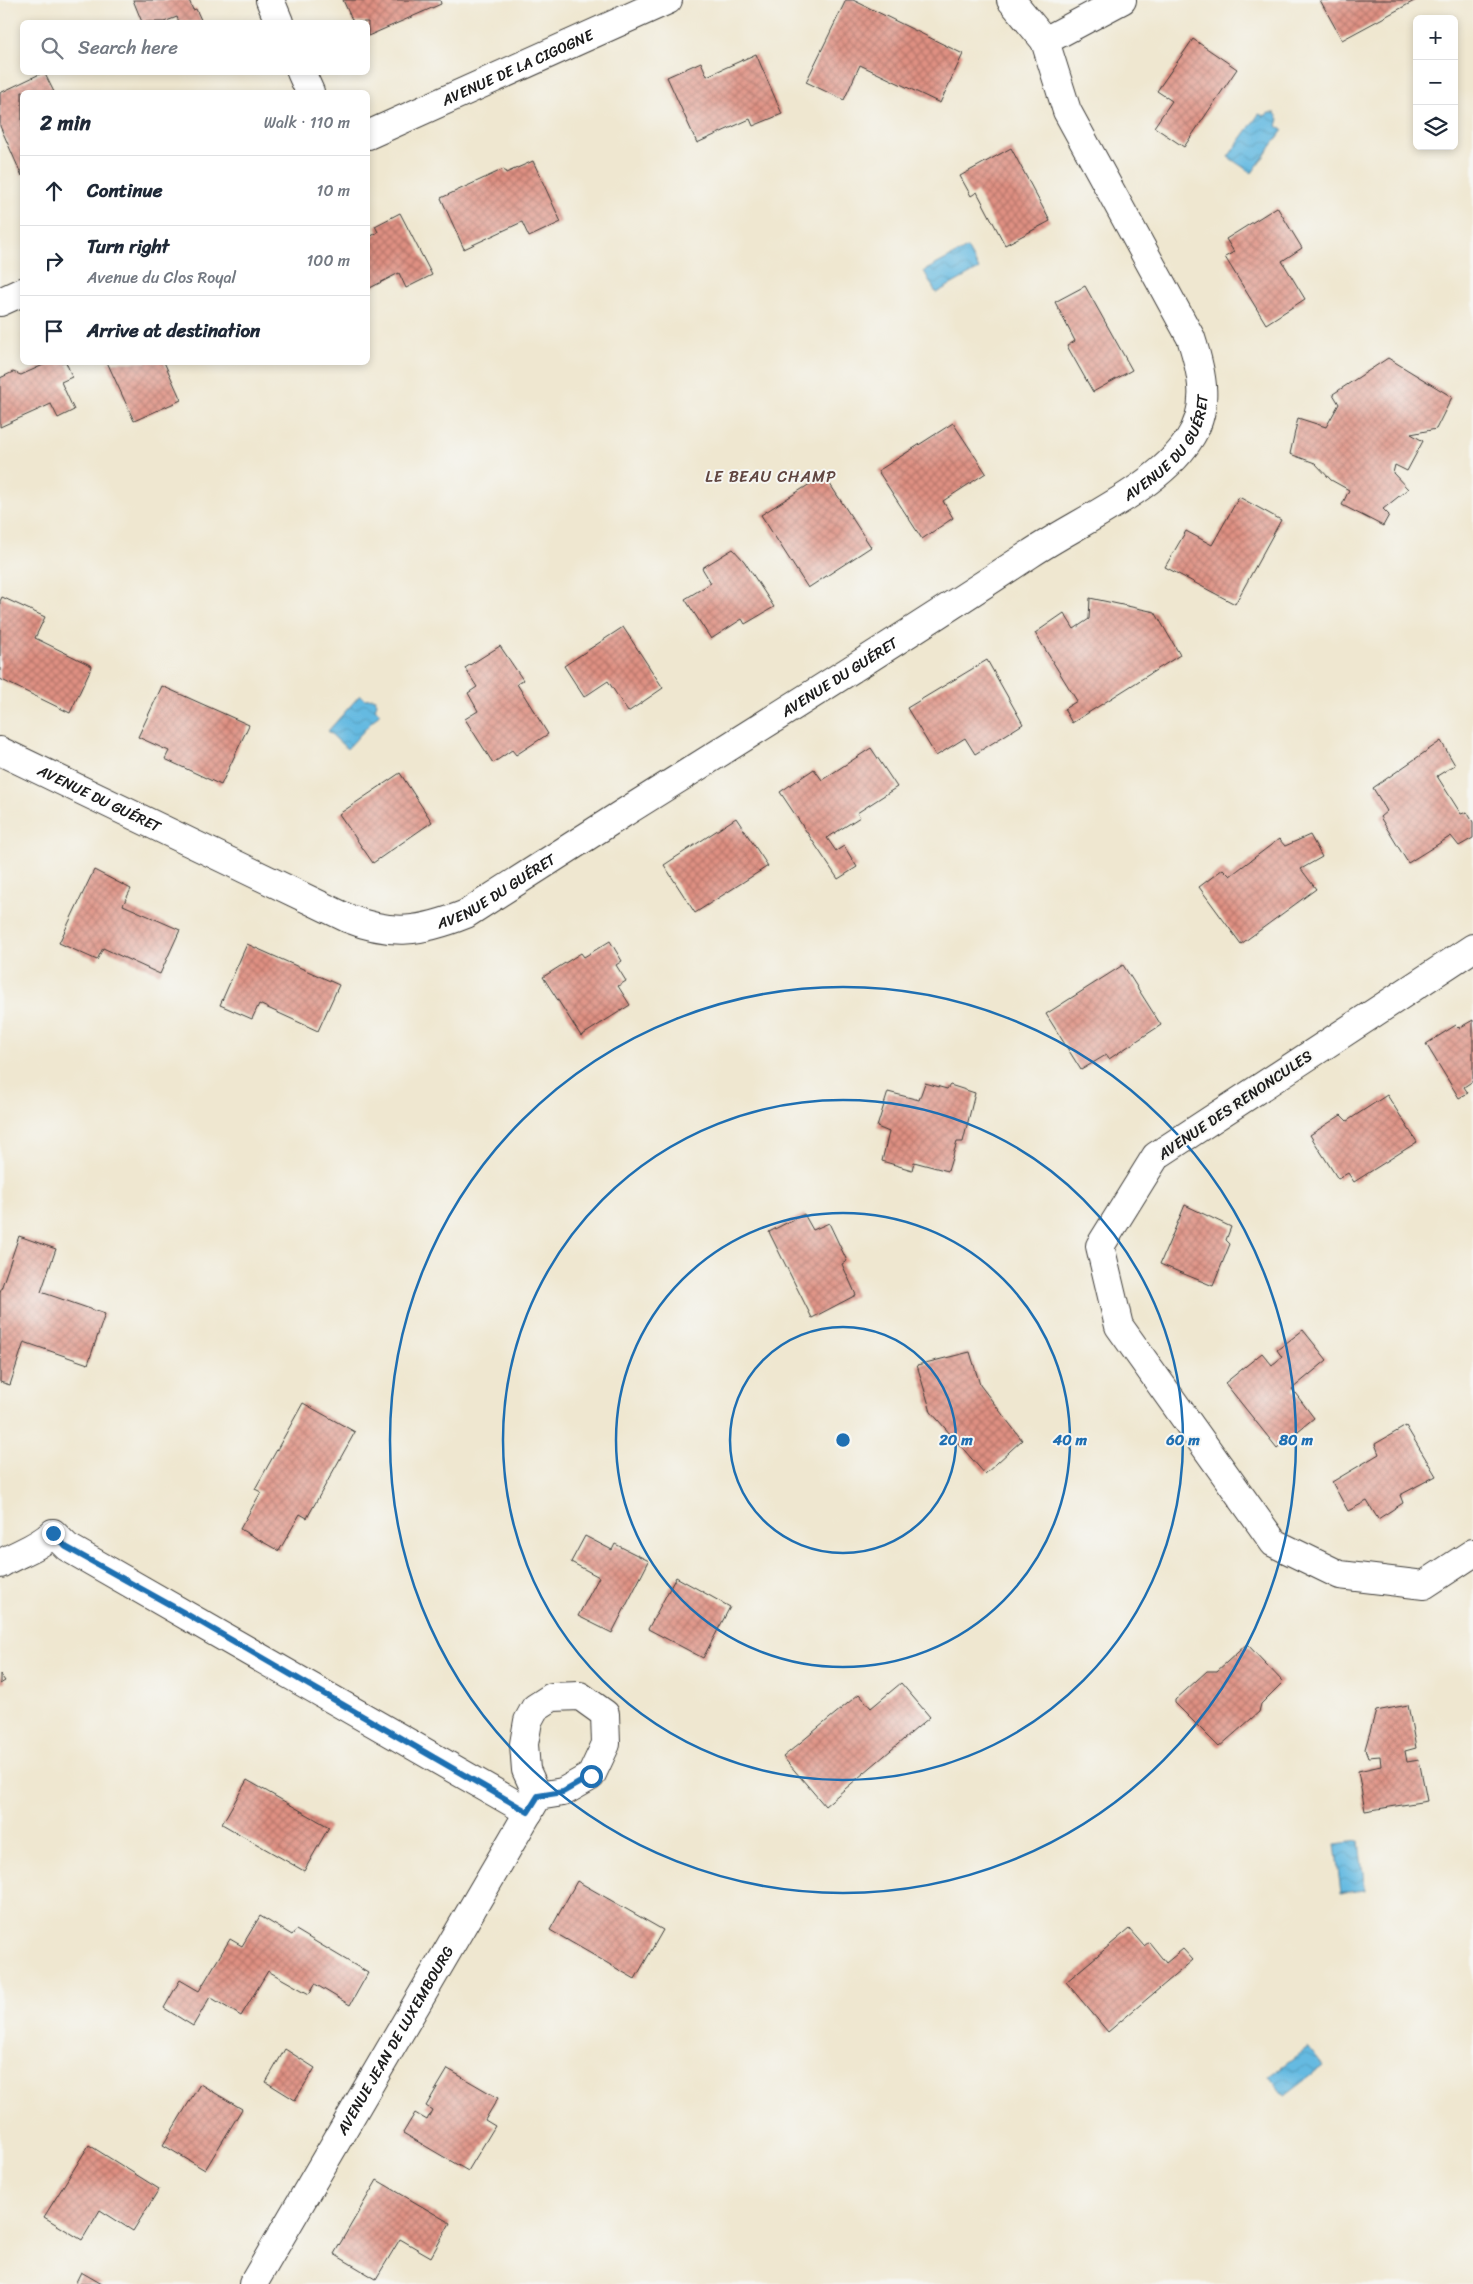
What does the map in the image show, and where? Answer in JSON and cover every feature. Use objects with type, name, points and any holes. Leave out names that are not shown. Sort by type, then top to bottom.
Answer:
[{"type":"street","points":[[270,0],[278,20]]},
{"type":"street","name":"AVENUE DE LA CIGOGNE","points":[[370,134],[668,0]]},
{"type":"street","points":[[1010,0],[1045,41],[1122,0]]},
{"type":"street","name":"AVENUE DU GUÉRET","points":[[0,751],[347,918],[368,926],[417,930],[466,914],[908,635],[1052,540],[1128,494],[1165,467],[1189,440],[1201,407],[1204,391],[1202,369],[1192,338],[1068,112],[1045,41]]},
{"type":"street","points":[[302,75],[309,90]]},
{"type":"street","points":[[0,302],[20,293]]},
{"type":"street","name":"AVENUE DES RENONCULES","points":[[1473,948],[1156,1156],[1100,1246],[1119,1326],[1274,1543],[1340,1575],[1424,1585],[1473,1553]]},
{"type":"street","name":"AVENUE JEAN DE LUXEMBOURG","points":[[0,1564],[42,1544],[53,1533],[66,1547],[533,1804],[253,2284]]},
{"type":"water","points":[[1269,113],[1275,113],[1279,119],[1277,126],[1283,130],[1252,173],[1228,157],[1259,114],[1264,116]]},
{"type":"water","points":[[967,248],[979,269],[936,293],[924,271]]},
{"type":"water","points":[[360,695],[365,699],[374,698],[377,703],[375,709],[380,713],[347,749],[328,731]]},
{"type":"water","points":[[1359,1841],[1365,1890],[1341,1893],[1335,1844]]},
{"type":"water","points":[[1308,2047],[1323,2066],[1284,2096],[1269,2076]]},
{"type":"building","points":[[133,0],[189,0],[193,10],[196,9],[201,20],[178,20],[177,17],[169,20],[141,20]]},
{"type":"building","points":[[343,0],[440,0],[441,4],[370,35],[370,20],[352,20]]},
{"type":"building","points":[[846,0],[853,0],[963,54],[940,103],[860,65],[844,100],[806,82]]},
{"type":"building","points":[[1320,0],[1416,0],[1342,40]]},
{"type":"building","points":[[1193,39],[1237,69],[1184,147],[1154,127],[1172,101],[1157,91]]},
{"type":"building","points":[[756,54],[782,114],[753,126],[750,119],[697,143],[667,77],[701,62],[707,76]]},
{"type":"building","points":[[38,75],[46,75],[53,90],[20,90],[20,171],[0,126],[0,93]]},
{"type":"building","points":[[1011,148],[1050,221],[1005,245],[977,192],[971,196],[960,176]]},
{"type":"building","points":[[533,161],[561,222],[529,237],[522,222],[464,249],[441,198],[504,169],[506,173]]},
{"type":"building","points":[[1277,207],[1302,248],[1282,261],[1305,299],[1266,324],[1225,257],[1234,252],[1226,239]]},
{"type":"building","points":[[400,213],[432,275],[406,288],[399,273],[370,288],[370,237],[378,232],[375,226]]},
{"type":"building","points":[[1085,286],[1132,370],[1093,392],[1067,346],[1075,341],[1055,302]]},
{"type":"building","points":[[1388,358],[1452,397],[1436,429],[1411,434],[1423,441],[1407,471],[1395,465],[1393,473],[1408,489],[1383,509],[1389,515],[1383,526],[1342,505],[1349,490],[1331,480],[1315,463],[1290,454],[1298,418],[1326,427],[1339,404],[1333,394]]},
{"type":"building","points":[[43,365],[67,365],[72,377],[61,382],[74,410],[58,418],[51,404],[0,427],[0,378],[13,372],[21,375]]},
{"type":"building","points":[[108,365],[165,365],[181,400],[134,421]]},
{"type":"building","points":[[953,423],[986,473],[943,501],[953,518],[922,539],[878,471]]},
{"type":"building","points":[[824,475],[871,547],[808,588],[761,515]]},
{"type":"building","points":[[1239,497],[1281,520],[1235,604],[1165,567],[1186,531],[1212,545]]},
{"type":"building","points":[[733,549],[744,561],[774,607],[745,624],[742,619],[711,639],[685,599],[711,583],[702,568]]},
{"type":"building","points":[[2,597],[45,617],[35,638],[92,666],[70,713],[0,679],[0,601]]},
{"type":"building","points":[[1090,598],[1155,612],[1180,655],[1072,723],[1064,709],[1077,701],[1035,633],[1064,613],[1074,629],[1089,619]]},
{"type":"building","points":[[623,627],[663,688],[628,712],[608,681],[584,697],[564,666]]},
{"type":"building","points":[[500,646],[523,680],[517,684],[548,734],[516,755],[512,750],[493,763],[465,719],[478,711],[468,693],[477,687],[465,668]]},
{"type":"building","points":[[987,660],[1023,724],[975,754],[965,738],[936,756],[907,708]]},
{"type":"building","points":[[162,686],[249,725],[221,785],[165,759],[169,751],[138,737]]},
{"type":"building","points":[[1441,741],[1455,765],[1437,776],[1461,814],[1467,812],[1473,822],[1473,838],[1459,846],[1451,836],[1408,863],[1380,817],[1387,811],[1373,788]]},
{"type":"building","points":[[871,748],[897,787],[857,813],[860,817],[827,838],[836,851],[844,846],[857,867],[838,879],[780,792],[814,769],[822,780]]},
{"type":"building","points":[[400,773],[432,822],[373,863],[339,814]]},
{"type":"building","points":[[736,818],[768,866],[695,913],[664,865]]},
{"type":"building","points":[[1310,835],[1322,857],[1301,869],[1316,889],[1241,944],[1199,887],[1223,869],[1230,876],[1279,839],[1285,846]]},
{"type":"building","points":[[94,870],[131,889],[123,905],[180,930],[160,974],[103,948],[97,960],[59,943]]},
{"type":"building","points":[[610,941],[622,961],[616,965],[626,981],[618,986],[630,1005],[581,1036],[543,977],[581,953],[584,957]]},
{"type":"building","points":[[247,944],[339,985],[318,1031],[259,1004],[252,1019],[220,1005]]},
{"type":"building","points":[[1123,965],[1161,1025],[1109,1059],[1106,1055],[1081,1070],[1046,1014]]},
{"type":"building","points":[[1473,1020],[1473,1081],[1464,1087],[1468,1093],[1459,1098],[1426,1044],[1456,1025],[1459,1028]]},
{"type":"building","points":[[925,1083],[947,1089],[950,1085],[975,1093],[963,1142],[957,1142],[948,1171],[914,1162],[912,1170],[882,1161],[889,1132],[877,1127],[888,1092],[919,1100]]},
{"type":"building","points":[[1387,1095],[1417,1142],[1354,1182],[1348,1173],[1338,1179],[1310,1135],[1341,1115],[1347,1121]]},
{"type":"building","points":[[1185,1205],[1231,1227],[1226,1240],[1230,1244],[1213,1286],[1160,1264]]},
{"type":"building","points":[[804,1214],[813,1230],[829,1223],[847,1261],[842,1264],[856,1295],[812,1318],[769,1232]]},
{"type":"building","points":[[19,1236],[56,1249],[41,1292],[105,1314],[88,1364],[24,1342],[10,1385],[0,1382],[0,1292]]},
{"type":"building","points":[[1303,1330],[1327,1360],[1292,1389],[1314,1418],[1277,1448],[1225,1383],[1262,1353],[1272,1365],[1282,1357],[1277,1350]]},
{"type":"building","points":[[970,1352],[980,1385],[1022,1440],[985,1474],[931,1412],[917,1365]]},
{"type":"building","points":[[303,1403],[355,1432],[307,1518],[300,1514],[279,1551],[240,1529],[261,1492],[255,1489]]},
{"type":"building","points":[[1406,1426],[1436,1476],[1400,1495],[1403,1503],[1378,1519],[1367,1501],[1348,1511],[1332,1482],[1379,1454],[1375,1444]]},
{"type":"building","points":[[585,1536],[612,1550],[615,1544],[649,1561],[612,1633],[578,1616],[599,1577],[571,1562]]},
{"type":"building","points":[[676,1577],[730,1607],[703,1658],[648,1629]]},
{"type":"building","points":[[1247,1644],[1283,1682],[1261,1704],[1259,1712],[1219,1747],[1175,1703],[1175,1700],[1207,1671],[1217,1671]]},
{"type":"building","points":[[0,1674],[5,1681],[0,1684]]},
{"type":"building","points":[[901,1683],[930,1717],[825,1806],[783,1757],[859,1694],[871,1708]]},
{"type":"building","points":[[1408,1705],[1416,1748],[1405,1751],[1407,1762],[1419,1760],[1427,1801],[1365,1811],[1358,1771],[1381,1766],[1380,1756],[1368,1757],[1365,1749],[1376,1711]]},
{"type":"building","points":[[247,1780],[329,1827],[304,1871],[222,1824]]},
{"type":"building","points":[[577,1881],[663,1930],[635,1979],[550,1930]]},
{"type":"building","points":[[260,1916],[292,1935],[296,1930],[368,1973],[350,2005],[315,1984],[309,1994],[268,1971],[241,2016],[210,1997],[193,2026],[164,2008],[180,1980],[199,1991],[230,1939],[242,1946]]},
{"type":"building","points":[[1129,1929],[1144,1946],[1149,1942],[1166,1963],[1183,1949],[1193,1960],[1108,2032],[1066,1982]]},
{"type":"building","points":[[285,2049],[315,2068],[295,2100],[266,2082]]},
{"type":"building","points":[[448,2069],[498,2098],[485,2120],[495,2126],[468,2171],[403,2133],[415,2113],[427,2120],[432,2110],[426,2106]]},
{"type":"building","points":[[200,2084],[242,2109],[205,2170],[163,2145]]},
{"type":"building","points":[[89,2145],[159,2189],[133,2231],[100,2210],[82,2240],[44,2217]]},
{"type":"building","points":[[377,2180],[450,2223],[431,2257],[400,2239],[376,2279],[334,2254]]},
{"type":"building","points":[[81,2272],[102,2284],[75,2284]]},
{"type":"district","name":"LE BEAU CHAMP","points":[[771,476]]},
{"type":"route","points":[[53,1533],[66,1547],[183,1612],[528,1812],[538,1796],[563,1792],[591,1776]]}]
